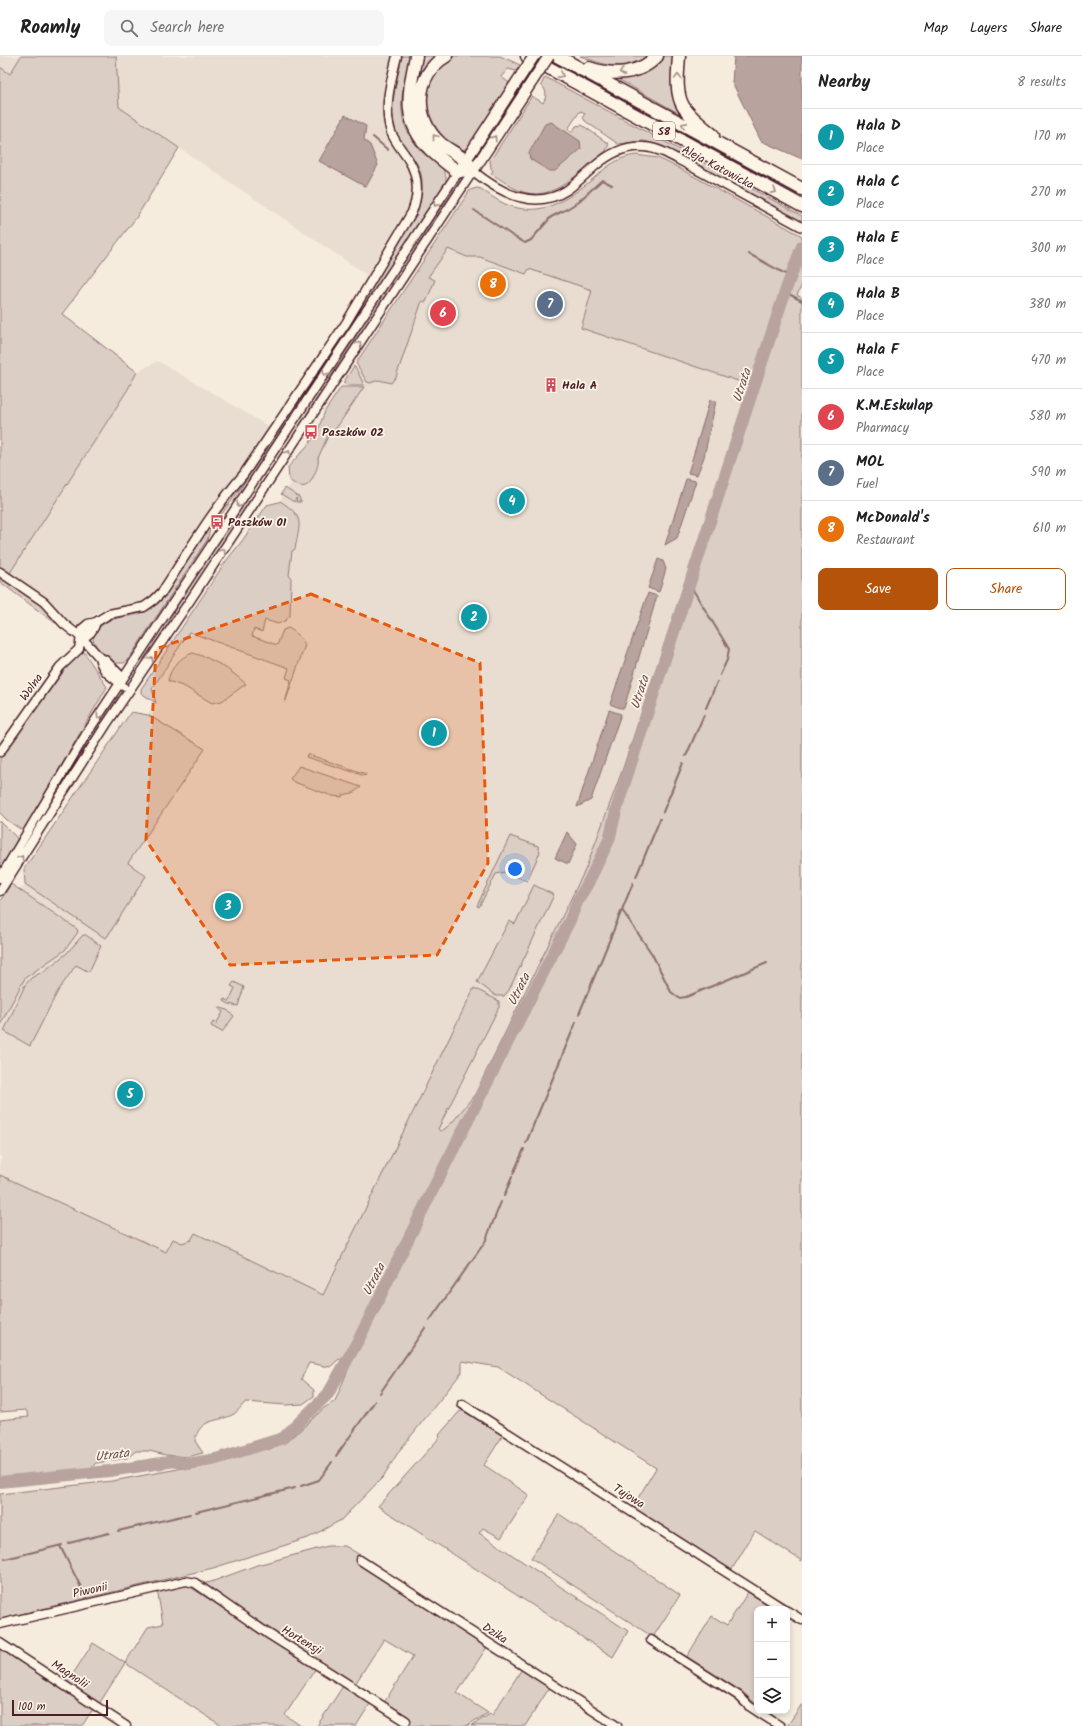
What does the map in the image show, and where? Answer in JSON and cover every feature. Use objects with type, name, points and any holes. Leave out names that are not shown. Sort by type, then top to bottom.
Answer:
[{"type":"highway","points":[[416,56],[409,102],[412,120],[420,138],[458,172]]},
{"type":"highway","points":[[446,56],[434,65],[428,73],[420,95],[423,118],[440,143],[469,166]]},
{"type":"highway","name":"S8","points":[[527,56],[802,206]]},
{"type":"highway","points":[[559,57],[598,72],[618,74],[640,68],[648,64],[657,56]]},
{"type":"highway","points":[[679,56],[679,95],[683,106],[689,114],[731,150]]},
{"type":"highway","name":"S8","points":[[559,57],[802,189]]},
{"type":"main road","points":[[469,166],[534,56]]},
{"type":"main road","points":[[458,172],[469,166],[549,56]]},
{"type":"street","name":"Wolna","points":[[0,752],[60,667],[79,648],[82,638],[82,629],[88,624],[96,622],[109,614],[144,607],[162,592],[227,493],[243,476],[346,322],[412,212],[417,200],[416,180],[408,159],[392,133],[387,105],[397,56]]},
{"type":"street","name":"Aleja Katowicka","points":[[469,166],[489,183],[509,194],[524,199],[541,200],[558,195],[602,160],[617,151],[630,147],[654,148],[676,158],[801,226]]},
{"type":"street","points":[[0,891],[469,166]]},
{"type":"street","points":[[0,878],[85,736],[121,684],[458,172]]},
{"type":"street","points":[[0,572],[44,602],[64,624],[82,638],[99,657],[100,665],[113,680],[121,684],[129,691]]},
{"type":"street","name":"Tujowa","points":[[462,1404],[779,1606]]},
{"type":"street","name":"Dzika","points":[[360,1560],[617,1726]]},
{"type":"street","name":"Piwonii","points":[[0,1624],[186,1581]]},
{"type":"street","name":"Hortensji","points":[[186,1581],[196,1583],[267,1633],[406,1721]]},
{"type":"street","points":[[790,1613],[802,1620]]},
{"type":"street","points":[[651,1640],[740,1696],[749,1706],[780,1726]]},
{"type":"street","name":"Magnolii","points":[[0,1643],[126,1726]]},
{"type":"highlighted area","points":[[311,594],[480,663],[488,863],[437,955],[230,965],[146,840],[156,649]]},
{"type":"shaded area","points":[[0,56],[21,56],[10,74],[0,67]]},
{"type":"shaded area","points":[[21,56],[116,56],[119,107],[179,148],[136,218],[62,314],[137,372],[128,389],[8,576],[0,570],[0,67],[10,74]]},
{"type":"shaded area","points":[[116,56],[393,56],[385,85],[383,112],[390,143],[410,173],[413,190],[408,208],[367,275],[119,107]]},
{"type":"shaded area","points":[[402,56],[412,56],[402,97],[402,114],[404,123],[419,149],[438,164],[444,171],[446,181],[244,489],[241,488],[210,530],[207,540],[128,660],[124,663],[113,663],[94,643],[93,639],[97,631],[108,621],[144,612],[156,605],[166,595],[223,506],[242,486],[345,329],[415,214],[420,202],[422,189],[420,170],[398,136],[394,125],[393,116],[393,99]]},
{"type":"shaded area","points":[[422,56],[436,56],[423,71],[419,69]]},
{"type":"shaded area","points":[[451,56],[500,56],[520,65],[516,71],[508,69],[501,77],[511,84],[470,145],[459,151],[436,135],[423,102],[435,68]]},
{"type":"shaded area","points":[[580,56],[647,56],[630,64],[614,66]]},
{"type":"shaded area","points":[[660,56],[675,56],[683,112],[680,114],[617,78]]},
{"type":"shaded area","points":[[734,56],[802,56],[802,159],[761,141],[732,82]]},
{"type":"shaded area","points":[[526,76],[530,78],[475,161],[478,153],[504,115]]},
{"type":"shaded area","points":[[545,77],[802,216],[802,223],[662,146],[644,141],[618,144],[585,121],[583,117],[585,113],[580,111],[568,129],[572,132],[576,126],[582,125],[609,144],[606,151],[566,183],[555,189],[543,193],[531,194],[518,190],[491,174],[493,171],[490,161],[532,96],[543,103],[546,93],[541,85]]},
{"type":"shaded area","points":[[345,115],[366,126],[364,140],[370,145],[378,165],[366,187],[319,161]]},
{"type":"shaded area","points":[[551,122],[580,141],[581,149],[555,171],[549,171],[530,159],[529,153],[545,124]]},
{"type":"shaded area","points":[[636,155],[658,158],[677,167],[802,236],[802,285],[797,295],[802,298],[802,1561],[755,1531],[731,1571],[632,1508],[656,1468],[498,1367],[462,1361],[462,1372],[399,1451],[383,1477],[341,1520],[308,1538],[213,1568],[0,1619],[0,1494],[112,1481],[178,1469],[258,1450],[270,1449],[294,1436],[324,1408],[335,1401],[350,1365],[339,1359],[330,1367],[309,1363],[301,1379],[314,1390],[314,1396],[303,1404],[286,1405],[245,1402],[234,1414],[205,1424],[197,1433],[195,1441],[203,1453],[187,1457],[166,1455],[149,1451],[136,1451],[127,1458],[96,1463],[91,1468],[0,1477],[0,1420],[29,1417],[26,1410],[0,1412],[0,1175],[166,1252],[173,1239],[182,1243],[191,1240],[195,1233],[323,1295],[474,988],[499,1001],[499,1007],[438,1129],[440,1131],[453,1121],[475,1094],[586,868],[622,771],[750,385],[581,328],[592,290],[529,269],[526,274],[480,257],[467,257],[448,249],[428,277],[435,280],[426,302],[422,301],[396,377],[391,383],[379,380],[370,383],[367,382],[356,363],[470,190],[477,188],[481,189],[505,204],[518,208],[542,208],[563,200],[614,163],[624,158]]},
{"type":"shaded area","points":[[459,178],[459,182],[424,234],[398,279],[271,470],[355,338],[368,314]]},
{"type":"shaded area","points":[[448,248],[467,257],[480,257],[526,274],[529,269],[592,290],[581,328],[750,384],[622,771],[586,868],[447,1151],[349,1338],[0,1175],[0,1162],[2,1158],[0,1157],[0,922],[25,884],[24,869],[61,829],[131,712],[148,715],[156,701],[152,689],[189,632],[280,501],[323,433],[336,406]]},
{"type":"shaded area","points":[[158,361],[270,427],[236,477],[215,500],[157,592],[146,601],[129,606],[103,609],[80,625],[74,625],[48,601],[8,576],[128,389],[137,372]]},
{"type":"shaded area","points":[[354,366],[364,385],[347,385],[343,383]]},
{"type":"shaded area","points":[[341,387],[364,387],[333,433],[327,434],[330,430],[327,427],[324,432],[328,436],[318,458],[318,466],[315,473],[307,485],[298,485],[289,480],[288,467],[308,445],[317,432],[325,411]]},
{"type":"shaded area","points":[[710,400],[716,401],[704,457],[697,475],[688,473]]},
{"type":"shaded area","points":[[686,479],[696,481],[677,538],[665,545]]},
{"type":"shaded area","points":[[285,488],[299,497],[301,502],[296,502],[296,498],[294,502],[281,494]]},
{"type":"shaded area","points":[[246,500],[250,503],[145,662],[143,660],[168,623],[182,596]]},
{"type":"shaded area","points":[[280,501],[294,511],[299,521],[295,549],[292,551],[289,575],[291,578],[290,616],[285,621],[278,624],[265,620],[262,632],[254,629],[252,636],[277,645],[283,630],[288,628],[298,635],[305,645],[285,703],[291,680],[286,678],[289,668],[189,632],[152,689],[156,703],[141,693],[141,689],[226,561],[267,505]]},
{"type":"shaded area","points":[[658,559],[663,561],[666,569],[659,592],[648,588]]},
{"type":"shaded area","points":[[0,575],[49,610],[57,622],[55,623],[0,582]]},
{"type":"shaded area","points":[[648,593],[657,596],[624,708],[620,708],[610,704]]},
{"type":"shaded area","points":[[84,652],[107,687],[23,831],[0,813],[0,758],[77,653]]},
{"type":"shaded area","points":[[193,653],[221,665],[246,684],[222,701],[212,703],[185,687],[168,681],[171,672],[177,663],[184,657]]},
{"type":"shaded area","points":[[117,696],[118,698],[85,748],[76,766],[51,802],[86,742]]},
{"type":"shaded area","points":[[609,710],[621,714],[591,800],[577,807]]},
{"type":"shaded area","points":[[131,712],[148,715],[205,749],[128,863],[146,876],[105,938],[25,884],[24,869]]},
{"type":"shaded area","points":[[307,754],[366,774],[365,776],[306,757]]},
{"type":"shaded area","points":[[299,766],[361,787],[353,793],[342,795],[342,797],[332,796],[294,782],[290,779]]},
{"type":"shaded area","points":[[0,821],[17,838],[17,840],[0,873]]},
{"type":"shaded area","points":[[567,832],[577,844],[568,864],[555,858]]},
{"type":"shaded area","points":[[510,836],[538,846],[540,852],[527,881],[505,872],[496,874],[479,907],[477,906]]},
{"type":"shaded area","points":[[11,884],[77,929],[78,932],[65,950],[25,978],[0,1025],[0,901]]},
{"type":"shaded area","points":[[534,885],[554,895],[509,990],[504,996],[496,996],[477,982],[509,921],[515,924]]},
{"type":"shaded area","points":[[83,935],[86,935],[101,946],[89,972],[76,965],[58,991],[30,1046],[4,1031],[25,985],[31,978],[44,971],[66,954]]},
{"type":"shaded area","points":[[234,982],[244,987],[238,1006],[224,1001],[224,999],[229,1001],[235,988],[231,986]]},
{"type":"shaded area","points":[[221,1008],[227,1010],[234,1016],[222,1032],[211,1026],[213,1022],[216,1024],[223,1012],[219,1009]]},
{"type":"shaded area","points":[[464,1410],[503,1435],[484,1465],[529,1495],[501,1538],[483,1528],[479,1533],[628,1631],[613,1657],[378,1506],[440,1437],[439,1435],[459,1412]]},
{"type":"shaded area","points":[[559,1514],[680,1595],[653,1637],[531,1558]]},
{"type":"shaded area","points":[[328,1546],[345,1546],[360,1555],[356,1560],[487,1647],[457,1693],[488,1713],[466,1726],[406,1726],[409,1722],[384,1703],[413,1656],[384,1639],[355,1684],[201,1584],[211,1582],[257,1565]]},
{"type":"shaded area","points":[[178,1584],[187,1585],[316,1668],[285,1715],[301,1726],[222,1726],[125,1663],[148,1627],[163,1624],[157,1589]]},
{"type":"shaded area","points":[[748,1592],[769,1606],[754,1606],[754,1702],[747,1696],[686,1658],[712,1616],[727,1625]]},
{"type":"shaded area","points":[[93,1643],[125,1663],[99,1704],[67,1683]]},
{"type":"shaded area","points":[[0,1649],[93,1709],[82,1726],[0,1726]]},
{"type":"shaded area","points":[[522,1669],[550,1687],[525,1726],[471,1726],[490,1714],[492,1715]]},
{"type":"shaded area","points":[[343,1686],[370,1704],[356,1726],[317,1726]]},
{"type":"shaded area","points":[[802,1704],[802,1726],[787,1726]]},
{"type":"waterway","points":[[373,137],[388,150]]},
{"type":"waterway","points":[[474,210],[525,243],[531,240],[551,217],[578,202],[602,180],[612,185]]},
{"type":"waterway","name":"Utrata","points":[[0,1482],[109,1471],[175,1461],[188,1464],[216,1459],[283,1438],[328,1394],[360,1337],[609,840],[617,807],[650,705],[785,292],[802,246]]},
{"type":"waterway","points":[[749,254],[791,277]]},
{"type":"waterway","points":[[785,292],[802,301]]},
{"type":"waterway","points":[[690,585],[729,649],[727,660],[720,675]]},
{"type":"waterway","points":[[706,708],[717,682]]},
{"type":"waterway","points":[[686,756],[704,715]]},
{"type":"waterway","points":[[663,812],[683,763]]},
{"type":"waterway","points":[[636,877],[660,819]]},
{"type":"waterway","points":[[579,1014],[633,883]]},
{"type":"waterway","points":[[622,910],[652,954],[671,992],[679,998],[686,997],[767,963]]},
{"type":"waterway","points":[[536,1119],[576,1022]]},
{"type":"waterway","points":[[526,1143],[535,1121]]},
{"type":"waterway","points":[[513,1174],[524,1149]]},
{"type":"waterway","points":[[504,1196],[512,1177]]},
{"type":"waterway","points":[[430,1320],[485,1242],[501,1202]]},
{"type":"waterway","points":[[380,1393],[425,1328]]},
{"type":"waterway","points":[[336,1456],[375,1401]]},
{"type":"waterway","points":[[301,1486],[319,1480],[332,1462]]},
{"type":"waterway","points":[[196,1512],[295,1488]]},
{"type":"waterway","points":[[118,1531],[190,1514]]},
{"type":"waterway","points":[[69,1543],[109,1533]]},
{"type":"waterway","points":[[5,1559],[62,1545]]},
{"type":"waterway","points":[[60,1546],[87,1599]]},
{"type":"place","name":"McDonald's","points":[[493,284]]},
{"type":"place","name":"MOL","points":[[550,304]]},
{"type":"place","name":"K.M.Eskulap","points":[[443,313]]},
{"type":"place","name":"Hala A","points":[[551,385]]},
{"type":"place","name":"Paszków 02","points":[[311,432]]},
{"type":"place","name":"Hala B","points":[[512,501]]},
{"type":"place","name":"Paszków 01","points":[[217,522]]},
{"type":"place","name":"Hala C","points":[[474,617]]},
{"type":"place","name":"Hala D","points":[[434,733]]},
{"type":"place","name":"Hala E","points":[[228,906]]},
{"type":"place","name":"Hala F","points":[[130,1094]]}]
